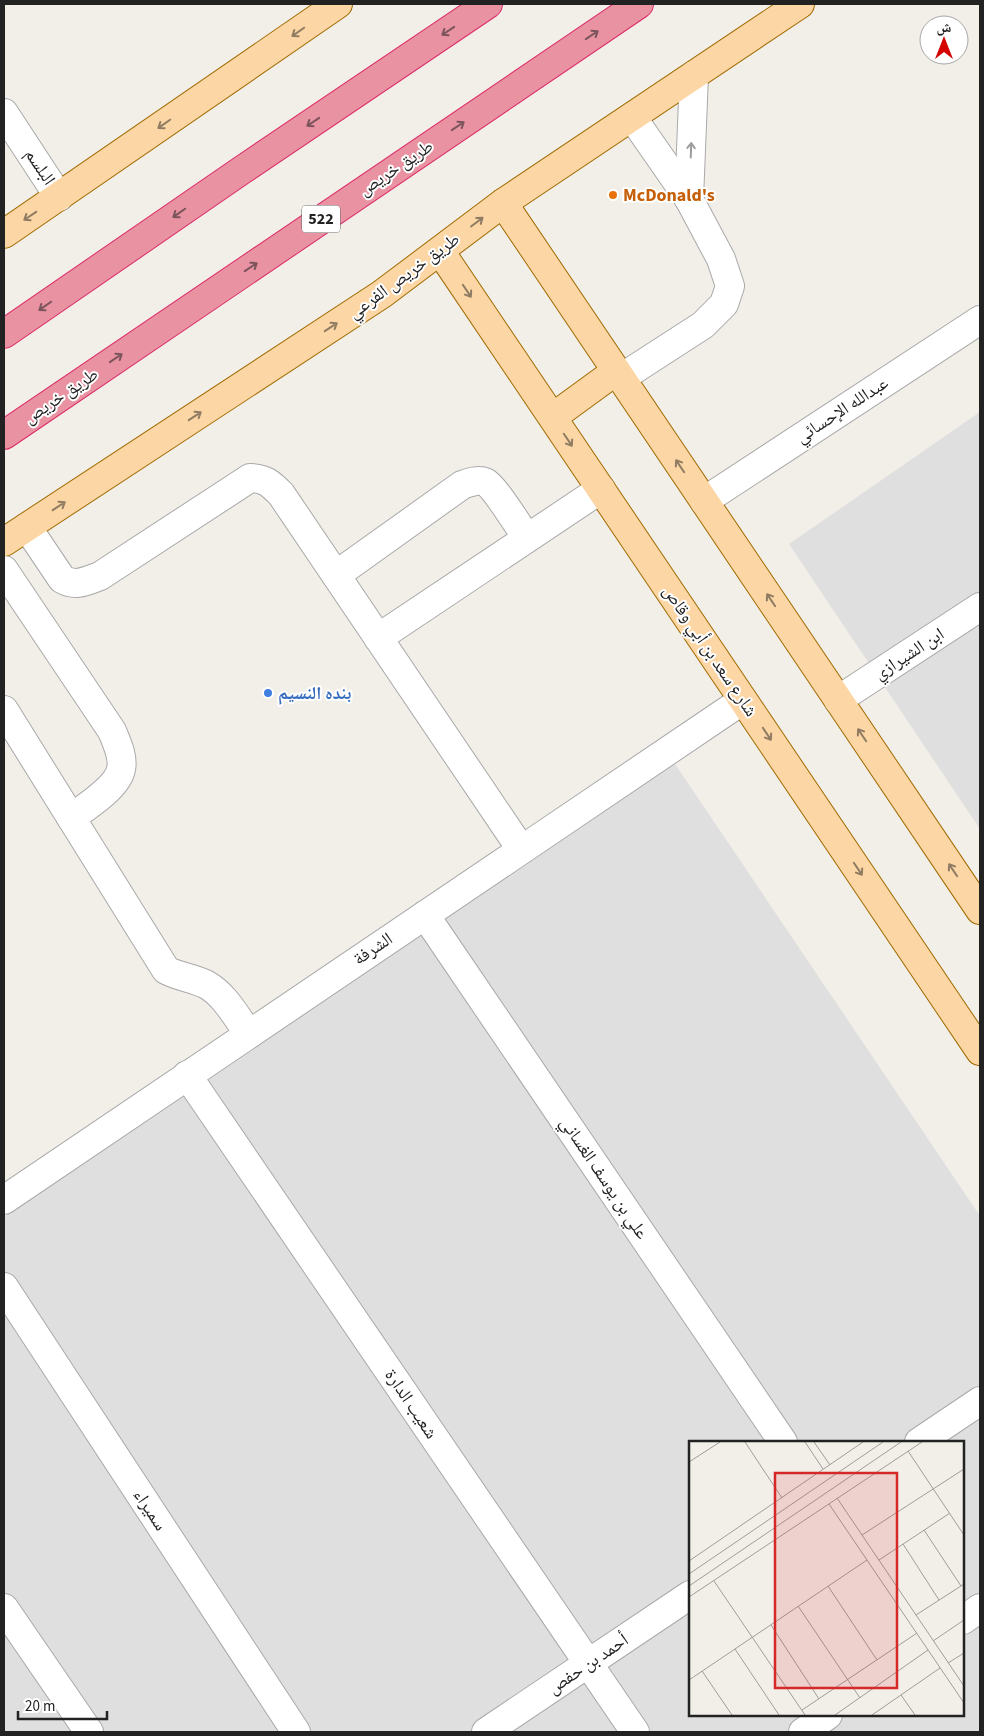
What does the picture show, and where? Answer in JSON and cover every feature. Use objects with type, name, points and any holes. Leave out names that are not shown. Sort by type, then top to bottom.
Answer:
[{"type":"highway","points":[[4,334],[488,4]]},
{"type":"highway","name":"طريق خريص","points":[[4,435],[639,4]]},
{"type":"main road","points":[[4,234],[338,4]]},
{"type":"main road","name":"طريق خريص الفرعي","points":[[4,542],[382,294],[502,203],[800,4]]},
{"type":"main road","points":[[502,203],[980,910]]},
{"type":"main road","name":"شارع سعد بن أبي وقاص","points":[[440,251],[980,1051]]},
{"type":"main road","points":[[553,418],[618,374]]},
{"type":"street","points":[[689,199],[694,75]]},
{"type":"street","name":"البلسم","points":[[4,113],[59,197]]},
{"type":"street","points":[[618,374],[703,324],[724,304],[730,286],[721,259],[689,199],[632,116]]},
{"type":"street","name":"عبدالله الإحسائي","points":[[704,501],[980,320]]},
{"type":"street","points":[[27,527],[62,579],[70,584],[78,584],[100,576],[250,478],[261,478],[281,494],[521,849]]},
{"type":"street","points":[[336,575],[462,485],[476,481],[484,481],[493,489],[527,538]]},
{"type":"street","points":[[378,638],[601,489]]},
{"type":"street","points":[[4,570],[112,731],[118,748],[122,768],[116,782],[71,818]]},
{"type":"street","name":"ابن الشيرازي","points":[[838,700],[980,607]]},
{"type":"street","name":"الشرفة","points":[[4,1200],[743,700]]},
{"type":"street","points":[[4,710],[166,970],[179,977],[207,985],[218,992],[249,1034]]},
{"type":"street","name":"علي بن يوسف الغساني","points":[[425,915],[782,1441]]},
{"type":"street","name":"شعيب الدارة","points":[[187,1075],[635,1732]]},
{"type":"street","name":"سميراء","points":[[4,1287],[296,1732]]},
{"type":"street","points":[[920,1441],[980,1401]]},
{"type":"street","name":"أحمد بن حفص","points":[[486,1732],[689,1596]]},
{"type":"street","points":[[4,1608],[89,1732]]},
{"type":"street","points":[[964,1619],[980,1608]]},
{"type":"street","points":[[803,1732],[827,1716]]},
{"type":"shaded area","points":[[980,412],[980,829],[789,544]]},
{"type":"shaded area","points":[[673,761],[980,1216],[980,1732],[4,1732],[4,1217]]},
{"type":"place","name":"McDonald's","points":[[613,195]]},
{"type":"place","name":"بنده النسيم","points":[[268,693]]}]
